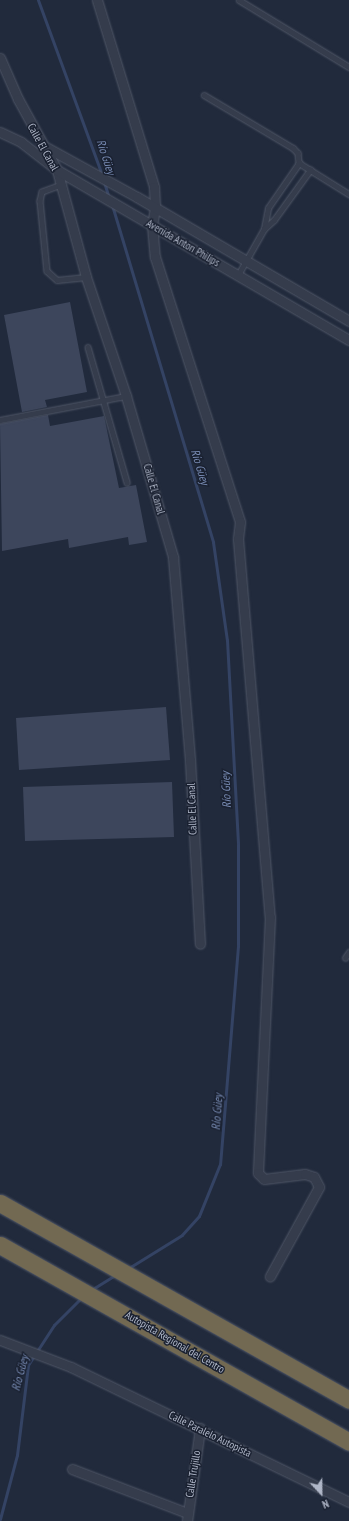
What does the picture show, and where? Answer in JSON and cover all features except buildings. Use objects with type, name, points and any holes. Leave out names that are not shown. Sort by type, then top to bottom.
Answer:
[{"type":"highway","points":[[0,1203],[103,1259],[349,1400]]},
{"type":"highway","name":"Autopista Regional del Centro","points":[[0,1245],[129,1316],[349,1442]]},
{"type":"street","points":[[97,0],[154,188],[155,208],[152,225],[155,257],[240,522],[238,539],[270,917],[258,1173],[264,1179],[305,1174],[314,1177],[319,1187],[270,1276]]},
{"type":"street","name":"Calle El Canal","points":[[0,58],[41,145],[57,170],[86,277],[126,396],[173,556],[190,760],[200,944]]},
{"type":"street","name":"Avenida Anton Philips","points":[[0,132],[21,142],[57,170],[68,175],[349,340]]},
{"type":"street","name":"Avenida Anton Philips","points":[[21,142],[41,145],[137,197],[349,321]]},
{"type":"street","name":"Calle Paralelo Autopista","points":[[0,1340],[24,1347],[71,1367],[200,1428],[349,1502]]},
{"type":"street","name":"Calle Trujillo","points":[[187,1517],[200,1428]]},
{"type":"street","points":[[72,1469],[187,1517]]},
{"type":"lane","points":[[239,0],[349,67]]},
{"type":"lane","points":[[204,95],[293,148],[298,153],[299,163],[268,208],[264,229],[238,275]]},
{"type":"lane","points":[[299,163],[349,194]]},
{"type":"lane","points":[[264,229],[274,220],[310,170]]},
{"type":"lane","points":[[61,185],[42,192],[40,201],[47,271],[57,280],[86,277]]},
{"type":"lane","points":[[88,347],[106,402],[127,482]]},
{"type":"lane","points":[[0,420],[106,402],[126,396]]},
{"type":"lane","points":[[345,958],[349,952]]},
{"type":"waterway","name":"Río Güey","points":[[38,0],[102,175]]},
{"type":"waterway","name":"Río Güey","points":[[104,182],[109,198]]},
{"type":"waterway","name":"Río Güey","points":[[112,205],[213,542],[227,640],[238,844],[238,946],[220,1164],[199,1216],[182,1235],[127,1269]]},
{"type":"waterway","name":"Río Güey","points":[[91,1290],[115,1275]]},
{"type":"waterway","name":"Río Güey","points":[[0,1519],[17,1455],[28,1365],[54,1325],[82,1297]]}]
